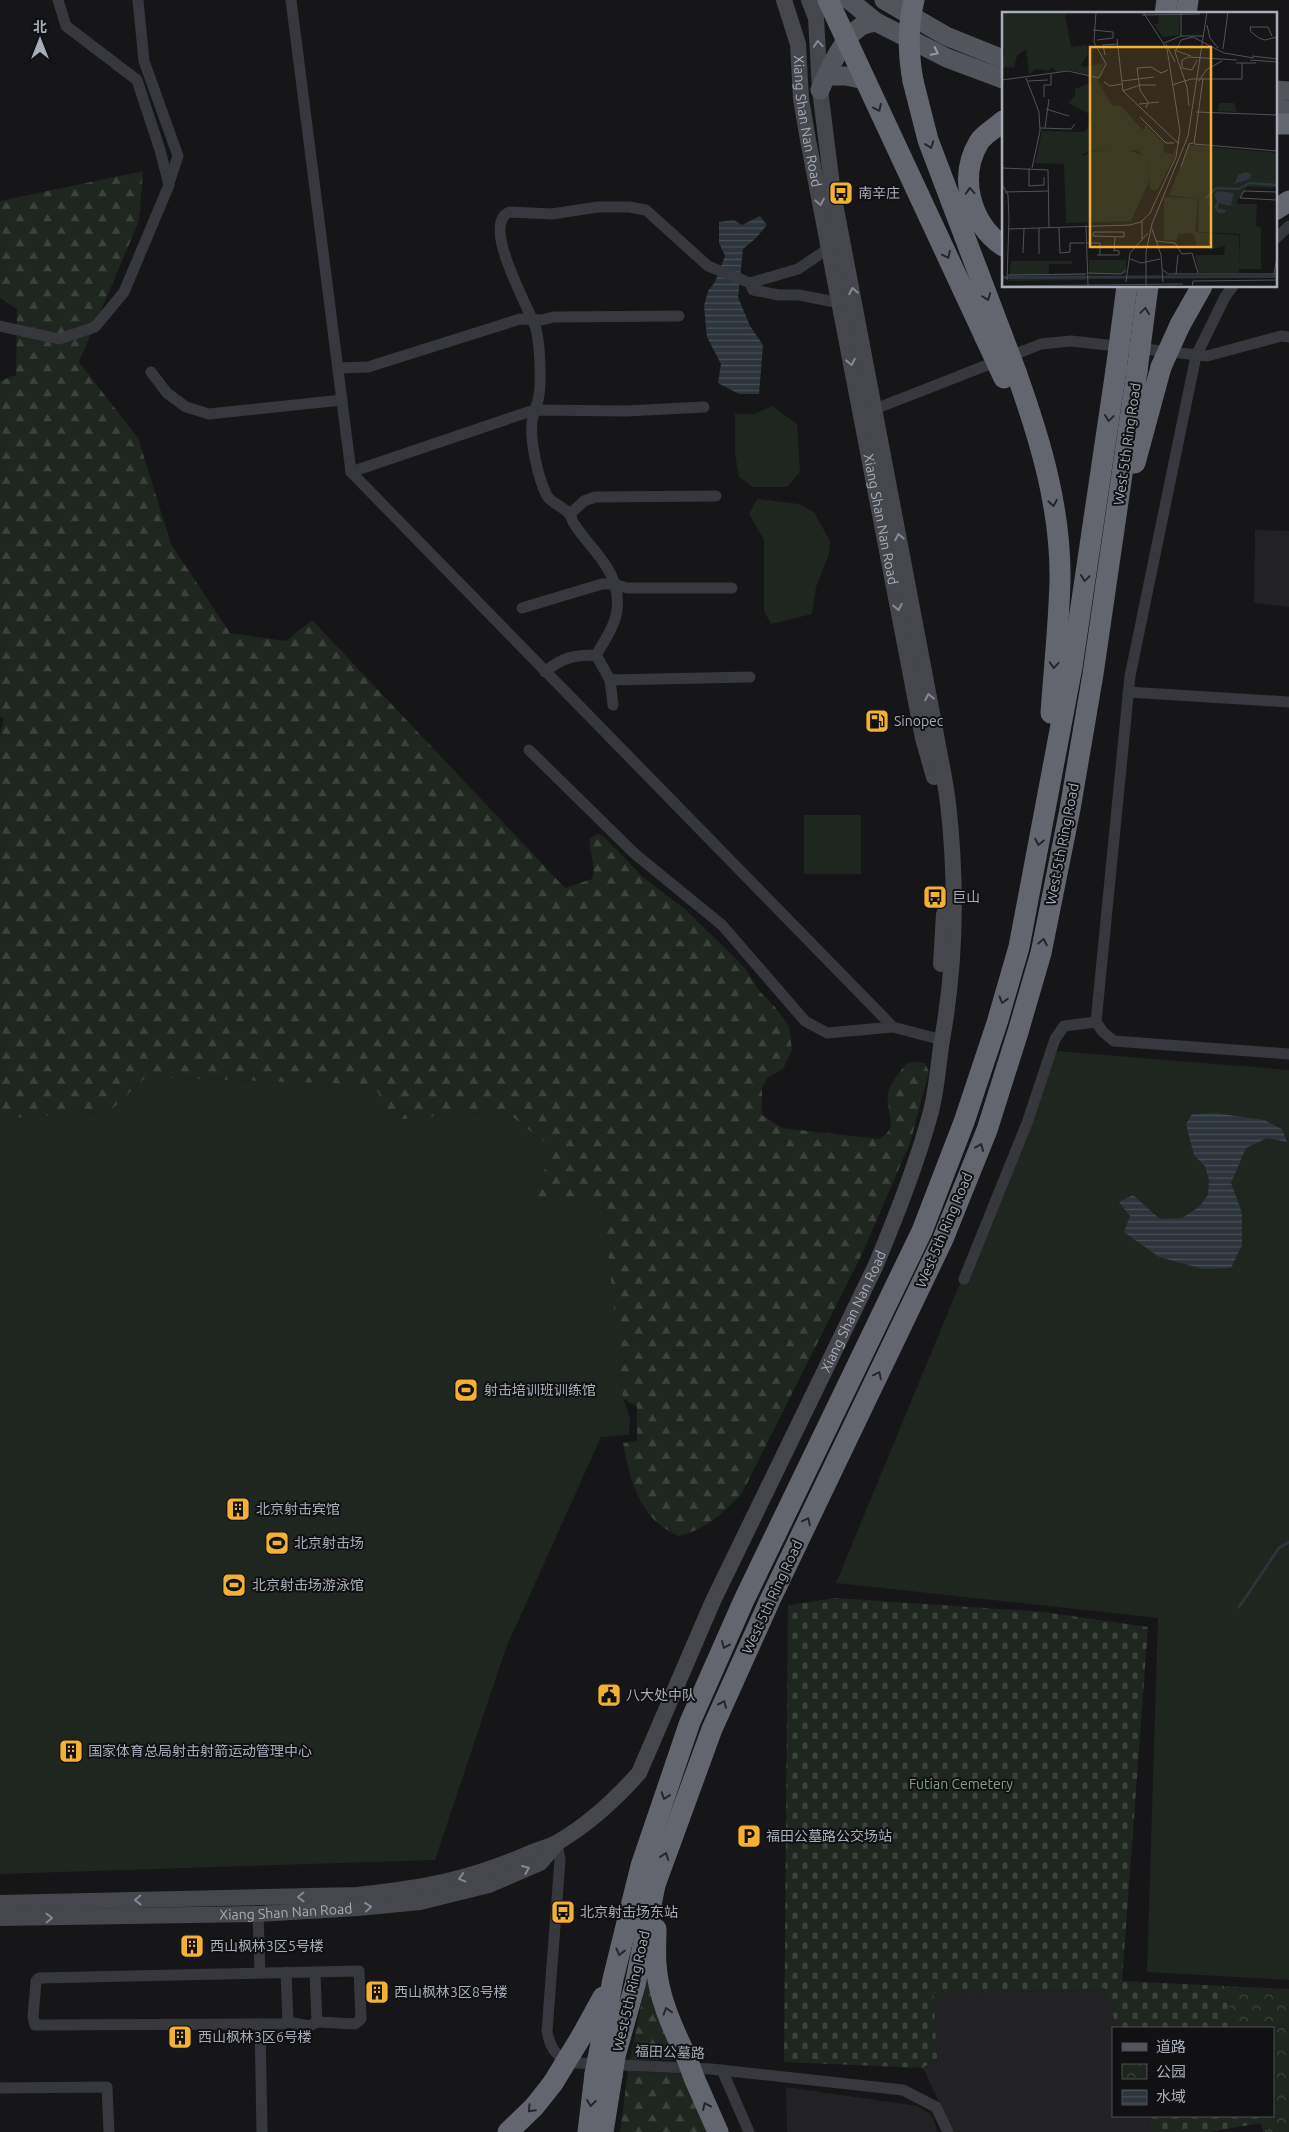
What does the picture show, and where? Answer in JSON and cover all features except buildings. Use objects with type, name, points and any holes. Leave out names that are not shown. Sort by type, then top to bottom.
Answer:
[{"type":"highway","points":[[828,0],[865,80],[994,336]]},
{"type":"highway","points":[[914,0],[909,18],[908,50],[913,81],[928,140],[994,336],[1048,475],[1057,528],[1060,579],[1046,804]]},
{"type":"highway","points":[[1002,122],[980,141],[969,165],[969,197],[981,226],[1002,245]]},
{"type":"highway","points":[[1276,124],[1289,124]]},
{"type":"highway","points":[[1276,209],[1289,201]]},
{"type":"highway","name":"West 5th Ring Road","points":[[603,2132],[601,2057],[635,1985],[654,1885],[712,1729],[786,1565],[943,1239],[987,1130],[1041,953],[1070,809],[1112,550],[1126,370],[1127,288]]},
{"type":"highway","name":"West 5th Ring Road","points":[[588,2132],[613,1979],[641,1866],[690,1722],[760,1566],[922,1230],[964,1122],[997,1023],[1019,947],[1126,370],[1147,288]]},
{"type":"highway","points":[[1112,550],[1162,367],[1180,325],[1201,288]]},
{"type":"highway","points":[[654,1885],[656,1965],[659,1985],[671,2026],[686,2056],[718,2132]]},
{"type":"highway","points":[[508,2132],[534,2106],[553,2083],[601,2057]]},
{"type":"main road","name":"Xiang Shan Nan Road","points":[[784,0],[798,44],[801,98],[923,738],[936,787],[943,831],[944,905],[937,1015],[942,1040]]},
{"type":"main road","name":"Xiang Shan Nan Road","points":[[790,0],[804,41],[805,61],[815,109],[826,142]]},
{"type":"main road","name":"Xiang Shan Nan Road","points":[[0,1903],[357,1895],[410,1889],[484,1872],[557,1843],[593,1818],[621,1794],[639,1773],[713,1601],[871,1276],[893,1226],[930,1114],[937,1082],[951,983],[954,939],[954,887],[948,803],[833,192],[826,142],[823,83],[816,18],[809,0]]},
{"type":"main road","points":[[849,0],[876,22],[947,58],[1002,79]]},
{"type":"main road","points":[[884,0],[946,36],[1002,59]]},
{"type":"main road","points":[[823,83],[836,56],[847,42],[861,26],[876,22]]},
{"type":"main road","points":[[823,83],[846,76],[865,80]]},
{"type":"main road","points":[[1276,90],[1289,91]]},
{"type":"main road","points":[[1276,109],[1289,110]]},
{"type":"main road","name":"Xiang Shan Nan Road","points":[[0,1918],[258,1914],[358,1908],[428,1900],[489,1885],[532,1867],[540,1863],[557,1843]]},
{"type":"street","points":[[58,0],[66,26],[137,80],[160,150],[168,184]]},
{"type":"street","points":[[0,326],[59,339],[94,327],[124,292],[178,156],[144,61],[138,0]]},
{"type":"street","points":[[291,0],[351,472],[893,1027]]},
{"type":"street","points":[[596,655],[614,624],[618,611],[614,584],[596,552],[572,521],[570,514],[548,497],[536,459],[532,424],[538,399],[540,349],[536,328],[502,249],[501,221],[505,214],[510,212],[552,214],[598,206],[629,206],[646,210],[708,266],[747,282],[754,290],[840,302]]},
{"type":"street","points":[[1276,238],[1289,226]]},
{"type":"street","points":[[747,282],[798,270],[829,248]]},
{"type":"street","points":[[1232,288],[1225,297],[1196,356],[1130,676],[1096,1022],[1103,1032],[1114,1040],[1289,1054]]},
{"type":"street","points":[[338,368],[368,367],[520,318],[541,320],[554,317],[679,316]]},
{"type":"street","points":[[875,409],[1041,344],[1071,340],[1207,356],[1281,336],[1289,336]]},
{"type":"street","points":[[151,372],[166,393],[186,407],[209,414],[342,400]]},
{"type":"street","points":[[351,472],[534,410],[626,411],[704,408]]},
{"type":"street","points":[[570,514],[584,500],[595,497],[716,496]]},
{"type":"street","points":[[522,608],[602,584],[614,584],[627,588],[732,588]]},
{"type":"street","points":[[545,672],[555,664],[575,655],[596,655]]},
{"type":"street","points":[[596,655],[610,680],[613,705]]},
{"type":"street","points":[[610,680],[750,677]]},
{"type":"street","points":[[1128,692],[1289,702]]},
{"type":"street","points":[[529,750],[635,854],[722,926],[804,1021],[827,1033],[893,1027],[942,1040]]},
{"type":"street","points":[[964,1279],[1027,1123],[1055,1039],[1064,1026],[1096,1022]]},
{"type":"street","name":"福田公墓路","points":[[557,1843],[560,1860],[547,2031],[549,2042],[556,2055],[564,2060],[577,2063],[722,2070],[903,2090],[936,2107],[948,2132]]},
{"type":"street","points":[[258,1914],[260,1973]]},
{"type":"street","points":[[359,1971],[361,2018],[355,2024],[317,2022],[309,2026],[288,2022],[282,2024],[35,2025],[36,1981],[40,1978],[286,1972],[359,1971]]},
{"type":"street","points":[[286,1972],[288,2022]]},
{"type":"street","points":[[315,1973],[317,2022]]},
{"type":"street","points":[[260,2024],[262,2132]]},
{"type":"street","points":[[722,2070],[749,2132]]},
{"type":"street","points":[[0,2088],[107,2088],[109,2132]]},
{"type":"shaded area","points":[[1255,530],[1289,531],[1289,607],[1254,603]]},
{"type":"shaded area","points":[[1104,1988],[1117,2027],[1112,2027],[1112,2117],[1146,2117],[1151,2132],[953,2132],[923,2068],[937,2058],[932,1993],[1067,1991]]},
{"type":"shaded area","points":[[786,2087],[918,2106],[932,2116],[938,2132],[787,2132]]},
{"type":"green space","points":[[143,171],[139,221],[79,362],[138,438],[171,544],[230,633],[286,641],[312,620],[565,888],[592,879],[594,869],[590,838],[598,834],[604,837],[642,876],[686,910],[745,968],[760,992],[775,1007],[789,1026],[792,1050],[783,1069],[767,1078],[762,1088],[762,1115],[782,1128],[879,1139],[886,1135],[891,1124],[888,1093],[902,1069],[910,1063],[925,1063],[929,1072],[910,1143],[862,1254],[742,1493],[714,1519],[689,1533],[679,1536],[655,1520],[639,1498],[629,1471],[623,1443],[637,1441],[637,1406],[623,1399],[603,1203],[531,1199],[554,1150],[504,1110],[393,1120],[374,1085],[146,1077],[110,1111],[0,1119],[0,735],[4,719],[0,717],[0,381],[16,375],[17,309],[0,298],[0,201]]},
{"type":"green space","points":[[772,406],[797,424],[800,472],[787,487],[753,487],[739,477],[735,454],[735,414],[754,414]]},
{"type":"green space","points":[[757,499],[799,504],[814,512],[830,541],[829,554],[816,587],[812,614],[771,624],[764,611],[764,540],[749,514]]},
{"type":"green space","points":[[804,815],[861,815],[861,874],[804,874]]},
{"type":"green space","points":[[1056,1051],[1289,1070],[1289,1980],[1147,1972],[1158,1618],[836,1583]]},
{"type":"green space","name":"北京射击场","points":[[146,1077],[375,1085],[393,1120],[504,1110],[554,1150],[531,1199],[603,1202],[623,1398],[630,1418],[629,1435],[601,1437],[506,1648],[435,1860],[0,1874],[0,1119],[110,1111]]},
{"type":"green space","name":"Futian Cemetery","points":[[836,1598],[1044,1612],[1148,1627],[1122,1981],[1224,1986],[1235,2027],[1117,2027],[1104,1988],[1067,1991],[933,1993],[937,2058],[923,2068],[784,2062],[788,1605]]},
{"type":"green space","points":[[649,1966],[681,2060],[630,2060]]},
{"type":"green space","points":[[1224,1986],[1289,1989],[1289,2132],[1263,2132],[1259,2117],[1274,2117],[1274,2027],[1235,2027]]},
{"type":"green space","points":[[628,2071],[687,2074],[711,2132],[620,2132]]},
{"type":"green space","points":[[1146,2117],[1259,2117],[1261,2123],[1209,2132],[1151,2132]]},
{"type":"water","points":[[760,216],[767,225],[743,249],[738,297],[750,326],[763,345],[759,394],[739,394],[718,383],[721,364],[707,337],[704,306],[708,291],[715,282],[725,256],[719,243],[719,222],[734,220],[742,225]]},
{"type":"water","points":[[1215,1113],[1264,1120],[1282,1129],[1287,1142],[1267,1138],[1246,1148],[1231,1183],[1242,1213],[1242,1245],[1231,1268],[1203,1269],[1159,1257],[1124,1232],[1130,1216],[1119,1202],[1133,1195],[1160,1219],[1182,1218],[1199,1207],[1208,1195],[1209,1180],[1205,1166],[1194,1155],[1186,1124],[1192,1114]]},
{"type":"waterway","points":[[1239,1607],[1279,1548],[1289,1542]]},
{"type":"place","name":"南辛庄","points":[[841,193]]},
{"type":"place","name":"Sinopec","points":[[877,721]]},
{"type":"place","name":"巨山","points":[[935,897]]},
{"type":"place","name":"射击培训班训练馆","points":[[466,1390]]},
{"type":"place","name":"北京射击宾馆","points":[[238,1509]]},
{"type":"place","name":"北京射击场","points":[[277,1543]]},
{"type":"place","name":"北京射击场游泳馆","points":[[234,1585]]},
{"type":"place","name":"八大处中队","points":[[609,1695]]},
{"type":"place","name":"国家体育总局射击射箭运动管理中心","points":[[71,1751]]},
{"type":"place","name":"福田公墓路公交场站","points":[[749,1836]]},
{"type":"place","name":"北京射击场东站","points":[[563,1912]]},
{"type":"place","name":"西山枫林3区5号楼","points":[[192,1946]]},
{"type":"place","name":"西山枫林3区8号楼","points":[[377,1992]]},
{"type":"place","name":"西山枫林3区6号楼","points":[[180,2037]]}]
